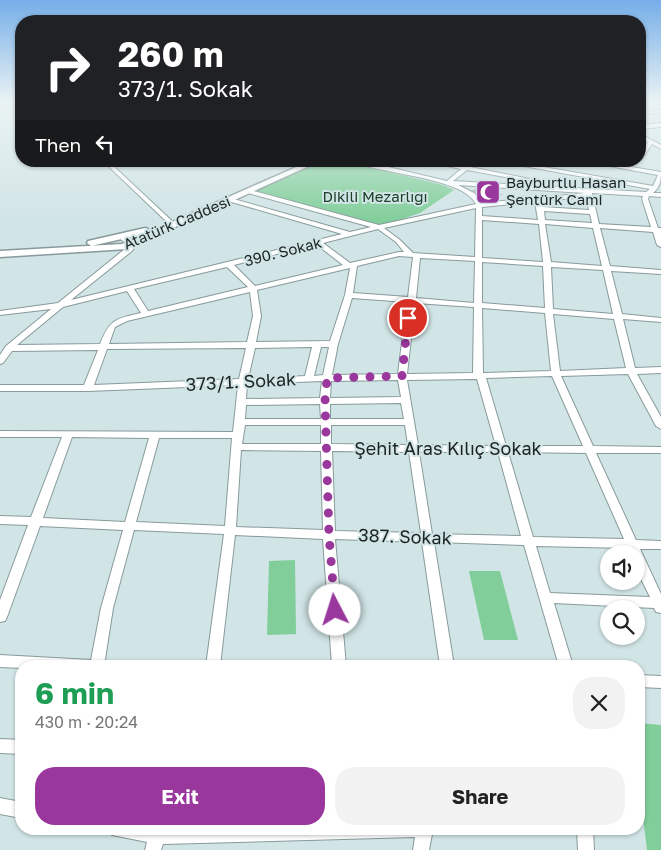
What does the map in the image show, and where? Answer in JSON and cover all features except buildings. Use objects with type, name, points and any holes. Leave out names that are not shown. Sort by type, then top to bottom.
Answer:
[{"type":"main road","name":"Atatürk Caddesi","points":[[108,244],[121,237],[138,234],[170,222],[296,167]]},
{"type":"main road","name":"Atatürk Caddesi","points":[[0,254],[108,244],[124,247],[304,167]]},
{"type":"street","points":[[646,149],[651,142],[659,146]]},
{"type":"street","points":[[110,167],[170,222]]},
{"type":"street","points":[[383,167],[448,183],[588,193],[661,195]]},
{"type":"street","points":[[460,167],[527,179]]},
{"type":"street","points":[[532,167],[655,188]]},
{"type":"street","points":[[620,167],[661,174],[655,188],[645,199],[658,230],[661,245]]},
{"type":"street","points":[[448,183],[465,168]]},
{"type":"street","points":[[519,187],[538,168]]},
{"type":"street","points":[[448,183],[472,194],[478,199],[480,376],[564,660]]},
{"type":"street","points":[[250,192],[379,227],[414,255]]},
{"type":"street","points":[[588,193],[631,371],[661,426]]},
{"type":"street","name":"390. Sokak","points":[[0,361],[9,348],[60,306],[379,227],[479,205],[588,193]]},
{"type":"street","points":[[537,198],[547,263],[549,312],[556,374],[631,545]]},
{"type":"street","points":[[230,200],[350,234]]},
{"type":"street","points":[[540,209],[592,212]]},
{"type":"street","points":[[478,218],[658,230]]},
{"type":"street","points":[[0,313],[60,306],[129,249],[132,244],[121,237]]},
{"type":"street","points":[[319,242],[350,264]]},
{"type":"street","points":[[108,244],[116,252],[116,260]]},
{"type":"street","points":[[88,388],[112,326],[124,319],[395,254],[661,272]]},
{"type":"street","points":[[414,255],[402,376],[404,400],[414,448],[426,538],[446,660]]},
{"type":"street","points":[[339,660],[329,535],[325,401],[327,378],[334,344],[349,295],[350,264]]},
{"type":"street","points":[[215,660],[230,531],[243,381],[257,316],[253,288],[230,265]]},
{"type":"street","points":[[130,289],[146,314]]},
{"type":"street","points":[[349,295],[661,320]]},
{"type":"street","points":[[309,378],[317,344]]},
{"type":"street","points":[[9,348],[334,344]]},
{"type":"street","name":"373/1. Sokak","points":[[0,388],[88,388],[309,378],[480,376],[661,370]]},
{"type":"street","points":[[241,402],[404,400]]},
{"type":"street","points":[[240,422],[409,422]]},
{"type":"street","name":"Şehit Aras Kılıç Sokak","points":[[0,434],[155,434],[327,448],[661,450]]},
{"type":"street","points":[[0,617],[68,434]]},
{"type":"street","points":[[96,660],[107,608],[155,434]]},
{"type":"street","name":"387. Sokak","points":[[0,520],[329,535],[528,540],[600,547]]},
{"type":"street","name":"387. Sokak","points":[[645,549],[661,545]]},
{"type":"street","points":[[546,598],[660,606],[645,574]]},
{"type":"street","points":[[0,661],[15,662]]},
{"type":"street","points":[[645,682],[661,682]]},
{"type":"street","points":[[0,746],[15,747]]},
{"type":"street","points":[[0,806],[15,809]]},
{"type":"street","points":[[143,835],[156,838],[242,835]]},
{"type":"street","points":[[421,850],[423,835]]},
{"type":"street","points":[[585,835],[586,850]]},
{"type":"green space","name":"Dikili Mezarlığı","points":[[307,167],[369,167],[443,185],[454,190],[420,213],[379,227],[252,193]]},
{"type":"green space","points":[[295,560],[296,634],[267,635],[269,561]]},
{"type":"green space","points":[[469,571],[500,571],[518,640],[484,640]]},
{"type":"green space","points":[[645,724],[661,725],[661,850],[647,850],[645,834]]},
{"type":"place","name":"Bayburtlu Hasan Şentürk Cami","points":[[488,192]]},
{"type":"route","points":[[335,610],[329,535],[325,401],[327,378],[402,376],[408,318]]}]
